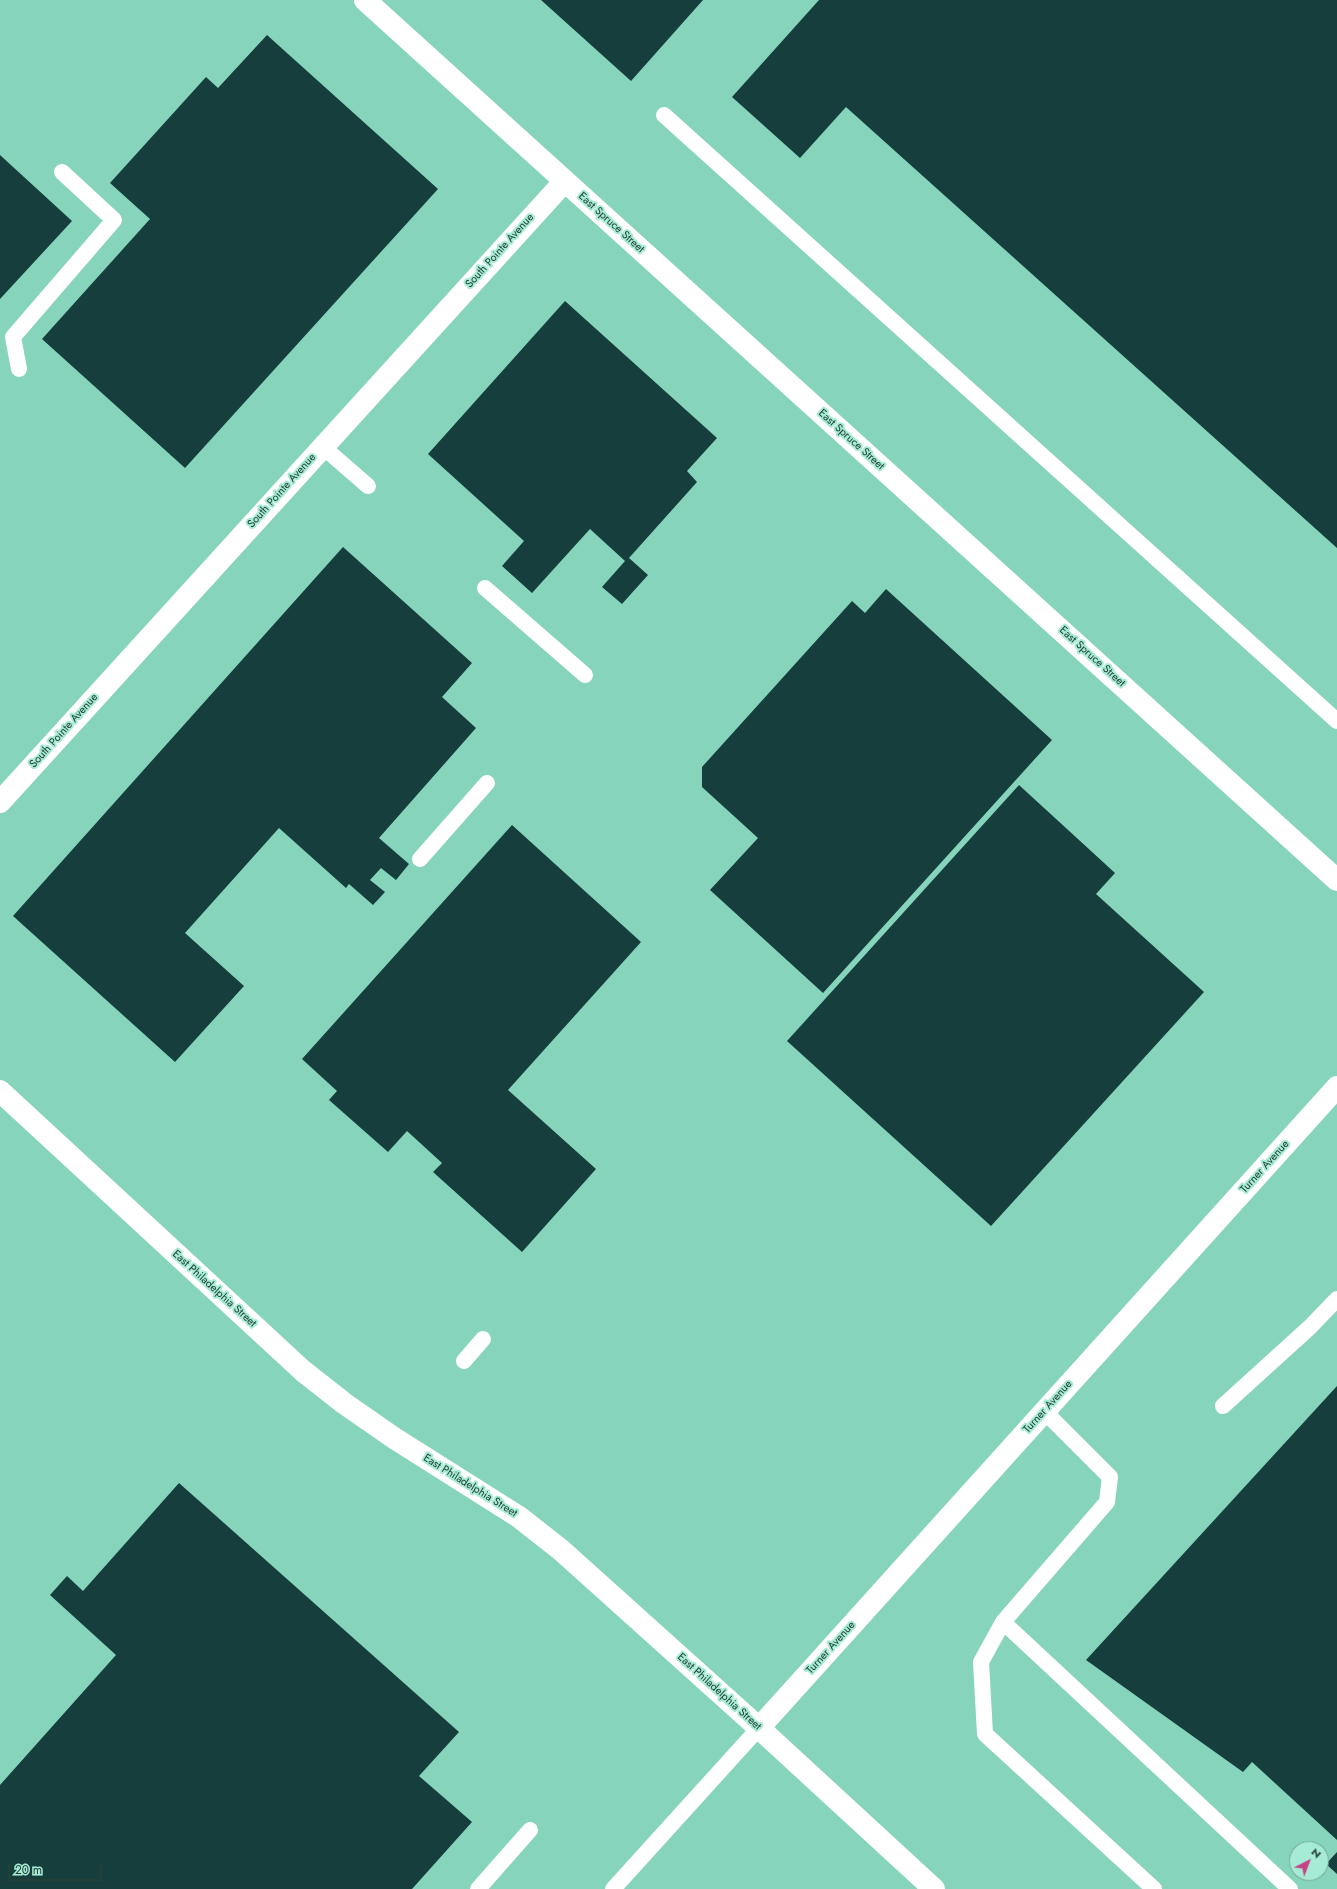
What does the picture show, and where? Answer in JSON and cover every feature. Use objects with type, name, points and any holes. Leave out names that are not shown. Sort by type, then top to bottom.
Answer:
[{"type":"street","name":"East Spruce Street","points":[[365,0],[1337,880]]},
{"type":"street","name":"South Pointe Avenue","points":[[0,802],[565,180]]},
{"type":"street","name":"Turner Avenue","points":[[759,1728],[1337,1087]]},
{"type":"street","name":"East Philadelphia Street","points":[[0,1091],[303,1371],[345,1404],[394,1438],[519,1517],[555,1545],[759,1728],[934,1889]]},
{"type":"lane","points":[[664,115],[1337,721]]},
{"type":"lane","points":[[18,369],[13,337],[114,220],[62,172]]},
{"type":"lane","points":[[323,447],[368,486]]},
{"type":"lane","points":[[485,588],[585,675]]},
{"type":"lane","points":[[420,858],[488,783]]},
{"type":"lane","points":[[1223,1406],[1310,1327],[1337,1300]]},
{"type":"lane","points":[[464,1361],[483,1339]]},
{"type":"lane","points":[[1044,1412],[1110,1477],[1107,1502],[1003,1622],[981,1662],[985,1734],[1154,1889]]},
{"type":"lane","points":[[1003,1622],[1290,1889]]},
{"type":"lane","points":[[613,1889],[759,1728]]},
{"type":"lane","points":[[478,1889],[530,1830]]},
{"type":"shaded area","points":[[0,0],[1337,0],[1337,1889],[0,1889]]},
{"type":"building","points":[[541,0],[703,0],[631,81]]},
{"type":"building","points":[[819,0],[1337,0],[1337,548],[846,107],[800,158],[732,97]]},
{"type":"building","points":[[267,35],[438,189],[185,468],[42,339],[150,219],[110,183],[206,77],[218,88]]},
{"type":"building","points":[[0,155],[72,221],[0,299]]},
{"type":"building","points":[[565,301],[717,438],[687,471],[697,482],[629,558],[648,575],[622,604],[602,587],[625,561],[590,529],[532,593],[502,566],[524,541],[428,454]]},
{"type":"building","points":[[343,547],[472,663],[442,697],[476,728],[379,838],[409,864],[396,880],[381,868],[370,880],[385,892],[373,905],[349,884],[346,888],[279,828],[185,933],[244,986],[175,1062],[13,916]]},
{"type":"building","points":[[886,589],[1052,740],[823,993],[710,890],[758,838],[702,787],[702,767],[852,601],[865,613]]},
{"type":"building","points":[[1019,785],[1115,873],[1096,894],[1204,992],[991,1226],[787,1041]]},
{"type":"building","points":[[512,825],[641,942],[508,1090],[596,1169],[522,1252],[433,1172],[442,1163],[407,1131],[388,1152],[329,1100],[337,1091],[302,1059]]},
{"type":"building","points":[[1337,1386],[1337,1840],[1252,1762],[1243,1772],[1086,1660]]},
{"type":"building","points":[[179,1483],[459,1732],[419,1776],[472,1822],[412,1889],[0,1889],[0,1785],[116,1655],[50,1595],[67,1576],[83,1591]]},
{"type":"building","points":[[1337,1852],[1337,1874],[1329,1867],[1329,1861]]}]
